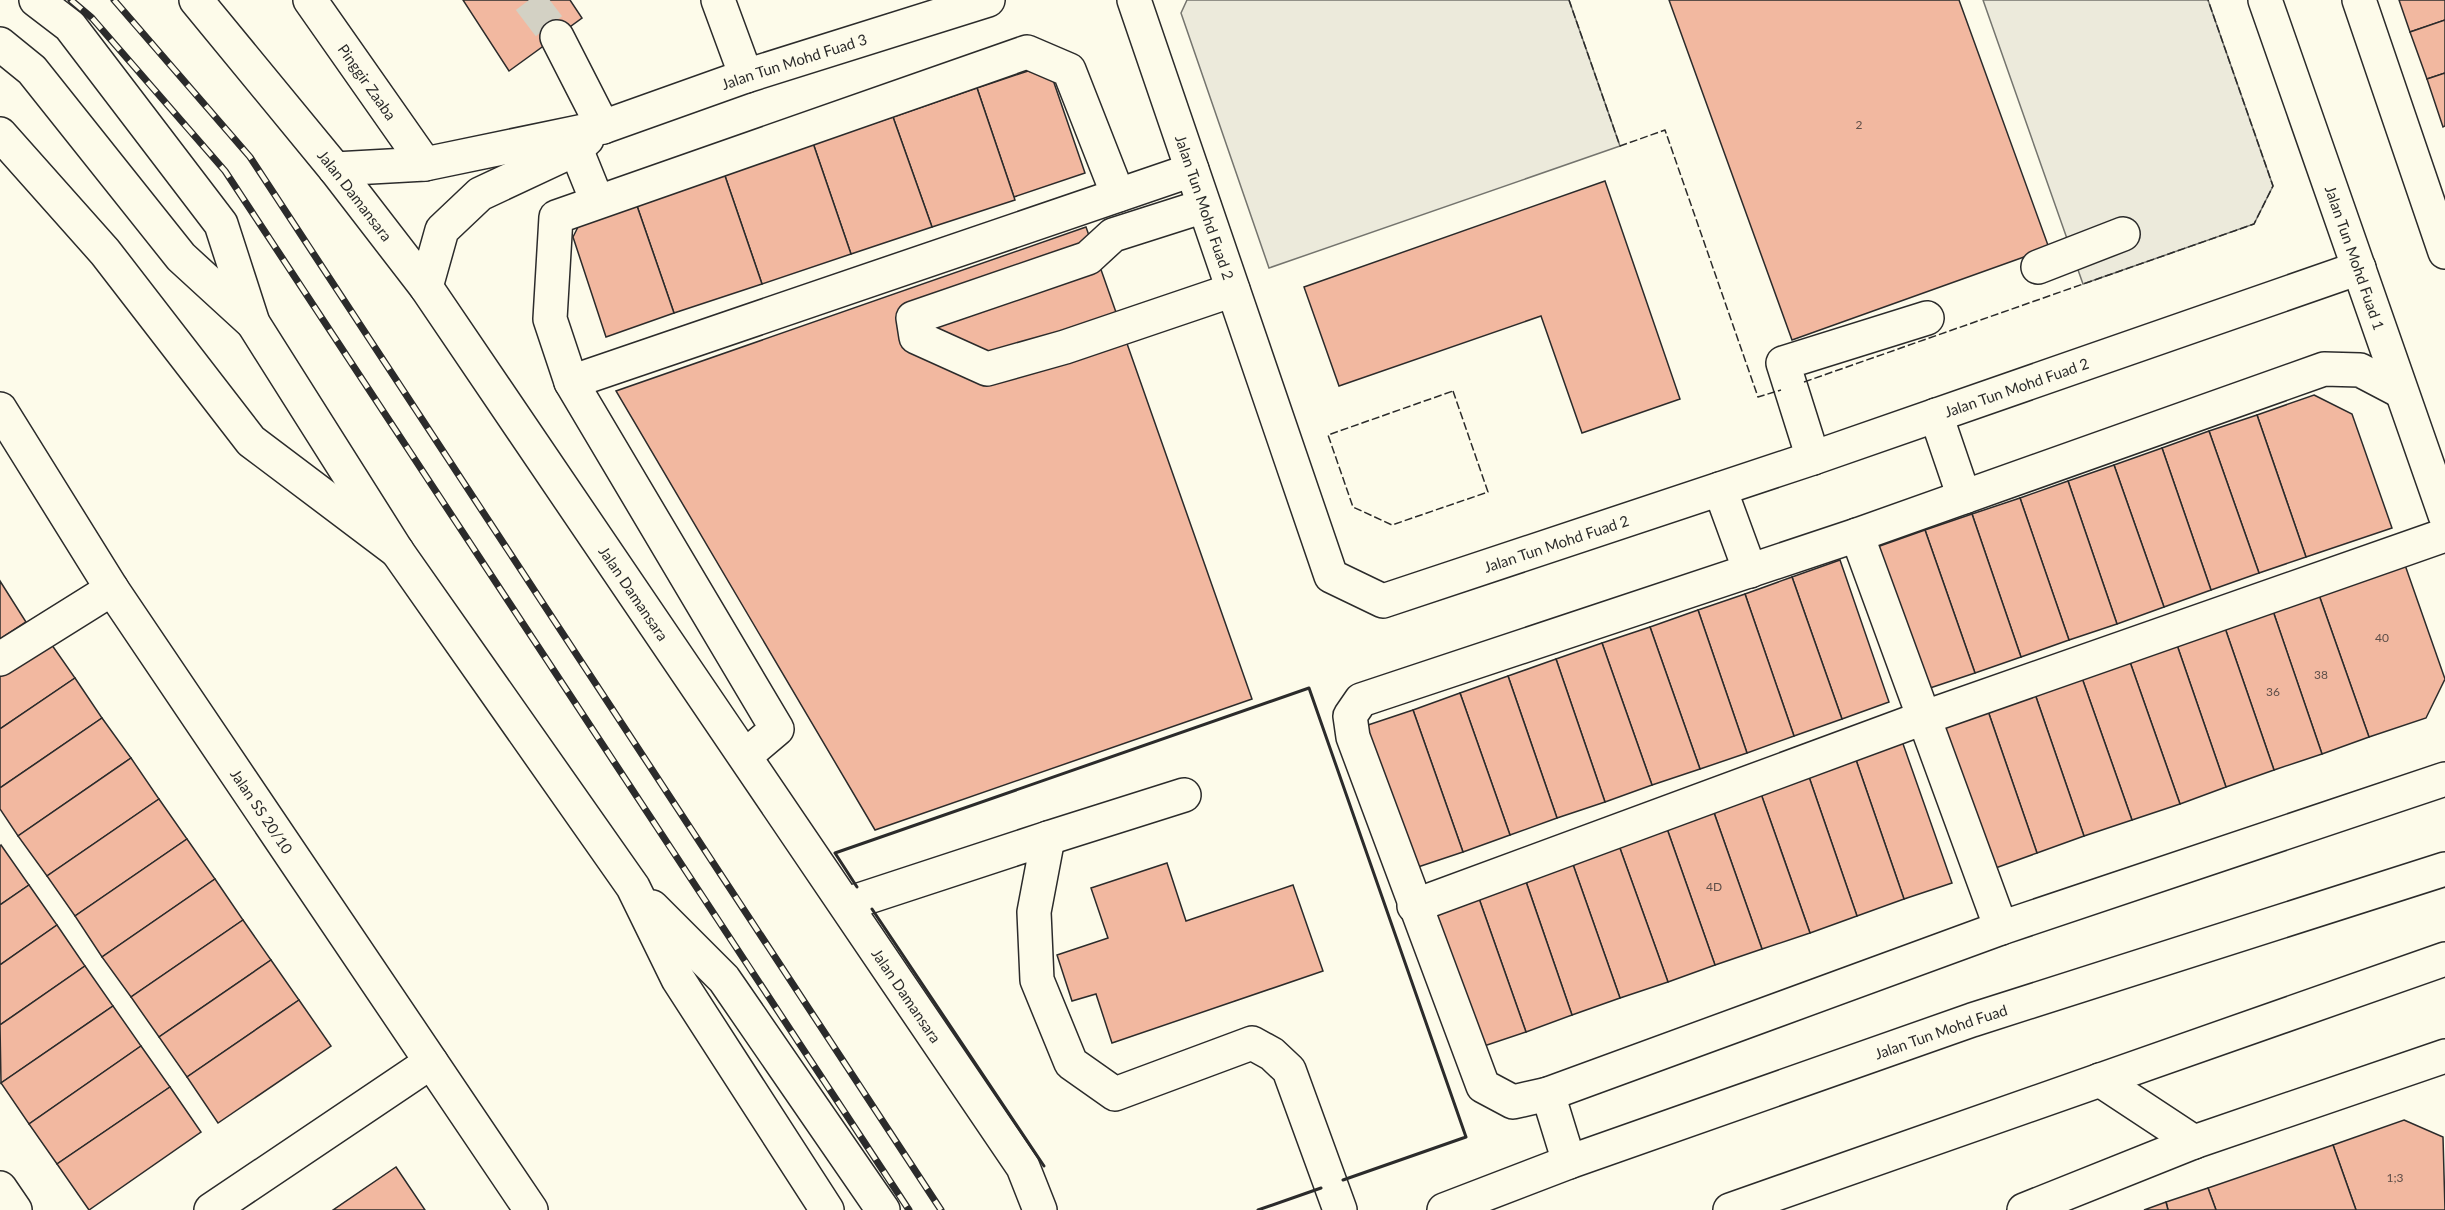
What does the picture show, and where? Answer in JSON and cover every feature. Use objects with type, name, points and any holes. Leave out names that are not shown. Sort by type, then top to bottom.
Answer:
[{"type":"main road","points":[[36,0],[70,26],[221,224],[253,323],[397,551],[633,888],[678,979],[827,1210]]},
{"type":"main road","name":"Jalan Damansara","points":[[196,0],[335,169],[426,287],[847,904],[1023,1167],[1040,1210]]},
{"type":"main road","points":[[718,0],[746,76]]},
{"type":"main road","name":"Jalan Tun Mohd Fuad 3","points":[[335,169],[425,164],[603,127],[746,76],[988,0]]},
{"type":"main road","name":"Jalan Tun Mohd Fuad 2","points":[[1134,0],[1331,576],[1383,601],[1813,458],[2359,268]]},
{"type":"main road","name":"Jalan Tun Mohd Fuad 1","points":[[2265,0],[2445,515]]},
{"type":"main road","points":[[2359,0],[2445,252]]},
{"type":"main road","name":"Pinggir Zaaba","points":[[322,4],[425,164]]},
{"type":"main road","points":[[556,37],[603,127]]},
{"type":"main road","points":[[0,44],[32,70],[181,257],[253,323]]},
{"type":"main road","points":[[745,756],[777,729],[571,382],[550,319],[556,217],[1028,52],[1068,70],[1118,195]]},
{"type":"main road","name":"Jalan Tun Mohd Fuad 3","points":[[426,287],[442,230],[480,194],[576,149],[603,127]]},
{"type":"main road","points":[[0,134],[105,252],[251,441],[397,551]]},
{"type":"main road","points":[[576,149],[597,201]]},
{"type":"main road","points":[[571,382],[1192,170]]},
{"type":"main road","points":[[1204,206],[1113,235],[1088,258],[912,318],[916,337],[987,369],[1065,347],[1233,290]]},
{"type":"main road","points":[[2038,267],[2123,234]]},
{"type":"main road","points":[[1813,458],[1783,363],[1927,318]]},
{"type":"main road","points":[[2400,391],[2360,370],[2324,369],[1857,535],[1362,700],[1350,716],[1353,737],[1414,906],[1483,1086],[1513,1102],[1548,1094],[2001,928],[2445,779]]},
{"type":"main road","name":"Jalan SS 20/10","points":[[0,409],[112,590],[531,1210]]},
{"type":"main road","points":[[1936,415],[1964,497]]},
{"type":"main road","points":[[1720,489],[1750,571]]},
{"type":"main road","points":[[1857,535],[2001,928]]},
{"type":"main road","points":[[1414,906],[1923,718],[2445,535]]},
{"type":"main road","points":[[0,659],[112,590]]},
{"type":"main road","points":[[847,904],[1184,795]]},
{"type":"main road","points":[[1048,838],[1034,912],[1037,980],[1071,1063],[1115,1094],[1252,1043],[1272,1054],[1289,1070],[1340,1210]]},
{"type":"main road","name":"Jalan Tun Mohd Fuad","points":[[1444,1210],[1569,1162],[1972,1020],[2445,869]]},
{"type":"main road","points":[[633,888],[724,979],[883,1210]]},
{"type":"main road","points":[[1730,1210],[2445,959]]},
{"type":"main road","points":[[2024,1210],[2194,1142],[2445,1056]]},
{"type":"main road","points":[[211,1210],[431,1062]]},
{"type":"main road","points":[[2100,1080],[2194,1142]]},
{"type":"main road","points":[[1548,1094],[1569,1162]]},
{"type":"main road","points":[[1023,1167],[1059,1210]]},
{"type":"main road","points":[[0,1188],[15,1210]]},
{"type":"shaded area","points":[[1187,0],[1569,0],[1620,146],[1269,268],[1181,13]]},
{"type":"shaded area","points":[[1983,0],[2208,0],[2273,186],[2254,224],[2083,284]]},
{"type":"building","points":[[463,0],[570,0],[582,18],[509,71]]},
{"type":"building","points":[[1669,0],[1959,0],[2049,248],[1792,340]]},
{"type":"building","points":[[2399,0],[2445,0],[2445,20],[2410,32]]},
{"type":"building","points":[[2445,20],[2445,73],[2427,79],[2410,32]]},
{"type":"building","points":[[1028,71],[1052,77],[1085,173],[1014,197],[977,88]]},
{"type":"building","points":[[2445,73],[2445,126],[2443,127],[2427,79]]},
{"type":"building","points":[[977,88],[1015,200],[932,227],[893,117]]},
{"type":"building","points":[[893,117],[932,227],[851,254],[813,143]]},
{"type":"building","points":[[813,143],[851,254],[762,284],[724,173]]},
{"type":"building","points":[[724,173],[762,284],[674,313],[636,203]]},
{"type":"building","points":[[1605,181],[1680,399],[1582,433],[1541,316],[1339,386],[1304,287]]},
{"type":"building","points":[[636,203],[674,313],[606,337],[573,237],[581,221]]},
{"type":"building","points":[[1086,227],[1252,699],[875,830],[616,391]]},
{"type":"building","points":[[2314,395],[2352,414],[2392,528],[2306,557],[2257,415]]},
{"type":"building","points":[[2257,415],[2306,557],[2259,573],[2209,431]]},
{"type":"building","points":[[2209,431],[2259,573],[2211,590],[2162,448]]},
{"type":"building","points":[[2162,448],[2211,590],[2164,607],[2114,465]]},
{"type":"building","points":[[2114,465],[2164,607],[2117,624],[2068,481]]},
{"type":"building","points":[[2068,481],[2117,624],[2069,640],[2020,498]]},
{"type":"building","points":[[2020,498],[2069,640],[2021,657],[1972,514]]},
{"type":"building","points":[[1972,514],[2021,657],[1975,673],[1925,530]]},
{"type":"building","points":[[1925,530],[1975,673],[1927,689],[1877,547]]},
{"type":"building","points":[[1840,560],[1889,702],[1842,719],[1792,577]]},
{"type":"building","points":[[2405,565],[2445,679],[2426,718],[2369,737],[2319,595]]},
{"type":"building","points":[[1792,577],[1842,719],[1794,736],[1745,594]]},
{"type":"building","points":[[0,581],[26,622],[0,639]]},
{"type":"building","points":[[1745,594],[1794,736],[1747,753],[1698,610]]},
{"type":"building","points":[[2319,595],[2369,737],[2322,754],[2273,611]]},
{"type":"building","points":[[1698,610],[1747,753],[1700,769],[1650,627]]},
{"type":"building","points":[[2273,611],[2322,754],[2274,770],[2225,628]]},
{"type":"building","points":[[1650,627],[1700,769],[1652,785],[1602,643]]},
{"type":"building","points":[[2225,628],[2274,770],[2226,787],[2177,645]]},
{"type":"building","points":[[47,638],[75,678],[0,729],[0,670]]},
{"type":"building","points":[[1602,643],[1652,785],[1605,802],[1556,659]]},
{"type":"building","points":[[2177,645],[2226,787],[2180,804],[2130,662]]},
{"type":"building","points":[[1556,659],[1605,802],[1557,818],[1508,676]]},
{"type":"building","points":[[2130,662],[2180,804],[2132,820],[2082,678]]},
{"type":"building","points":[[1508,676],[1557,818],[1510,835],[1460,693]]},
{"type":"building","points":[[75,678],[102,718],[0,788],[0,729]]},
{"type":"building","points":[[2082,678],[2132,820],[2084,836],[2035,694]]},
{"type":"building","points":[[1460,693],[1510,835],[1463,852],[1413,710]]},
{"type":"building","points":[[2035,694],[2084,836],[2037,853],[1988,711]]},
{"type":"building","points":[[1413,710],[1463,852],[1415,868],[1365,726]]},
{"type":"building","points":[[1988,711],[2037,853],[1990,870],[1940,727]]},
{"type":"building","points":[[102,718],[131,758],[18,836],[0,809],[0,788]]},
{"type":"building","points":[[1902,741],[1952,883],[1904,899],[1855,757]]},
{"type":"building","points":[[1855,757],[1904,899],[1857,916],[1808,774]]},
{"type":"building","points":[[131,758],[159,799],[47,876],[18,836]]},
{"type":"building","points":[[1808,774],[1857,916],[1810,933],[1760,791]]},
{"type":"building","points":[[1760,791],[1810,933],[1762,949],[1712,807]]},
{"type":"building","points":[[159,799],[187,839],[75,916],[47,876]]},
{"type":"building","points":[[1712,807],[1762,949],[1715,965],[1665,823]]},
{"type":"building","points":[[1665,823],[1715,965],[1668,982],[1617,840]]},
{"type":"building","points":[[187,839],[215,879],[102,957],[75,916]]},
{"type":"building","points":[[1617,840],[1668,982],[1620,998],[1570,856]]},
{"type":"building","points":[[0,846],[29,885],[0,905]]},
{"type":"building","points":[[1570,856],[1620,998],[1572,1015],[1523,873]]},
{"type":"building","points":[[1167,863],[1186,921],[1293,885],[1323,971],[1112,1043],[1096,994],[1072,1001],[1057,955],[1108,938],[1091,888]]},
{"type":"building","points":[[1523,873],[1572,1015],[1526,1032],[1476,890]]},
{"type":"building","points":[[215,879],[243,920],[131,997],[102,957]]},
{"type":"building","points":[[29,885],[57,925],[0,965],[0,905]]},
{"type":"building","points":[[1476,890],[1526,1032],[1478,1048],[1428,906]]},
{"type":"building","points":[[243,920],[271,960],[159,1037],[131,997]]},
{"type":"building","points":[[57,925],[85,966],[0,1025],[0,965]]},
{"type":"building","points":[[271,960],[299,1000],[187,1077],[159,1037]]},
{"type":"building","points":[[85,966],[113,1006],[1,1083],[0,1025]]},
{"type":"building","points":[[299,1000],[331,1046],[218,1123],[187,1077]]},
{"type":"building","points":[[113,1006],[141,1046],[29,1124],[1,1083]]},
{"type":"building","points":[[141,1046],[170,1087],[57,1164],[29,1124]]},
{"type":"building","points":[[170,1087],[201,1132],[89,1210],[57,1164]]},
{"type":"building","points":[[2404,1120],[2443,1137],[2445,1210],[2356,1210],[2333,1145]]},
{"type":"building","points":[[2333,1145],[2356,1210],[2216,1210],[2208,1188]]},
{"type":"building","points":[[396,1167],[425,1210],[333,1210]]},
{"type":"building","points":[[2208,1188],[2216,1210],[2168,1210],[2166,1202]]},
{"type":"building","points":[[2166,1202],[2168,1210],[2144,1210]]},
{"type":"tunnel","points":[[529,0],[557,37]]},
{"type":"railway","points":[[71,0],[92,18],[225,171],[909,1210]]},
{"type":"railway","points":[[114,0],[250,157],[941,1210]]},
{"type":"fence","points":[[1569,0],[1620,146],[1665,130],[1758,397],[1781,390]]},
{"type":"fence","points":[[1804,382],[2254,224],[2273,186],[2208,0]]},
{"type":"fence","points":[[1453,391],[1488,492],[1392,525],[1353,507],[1328,435],[1453,391]]},
{"type":"wall","points":[[857,887],[835,853],[1309,688],[1466,1137],[1343,1180]]},
{"type":"wall","points":[[872,909],[1044,1166]]},
{"type":"wall","points":[[1258,1210],[1321,1188]]}]
